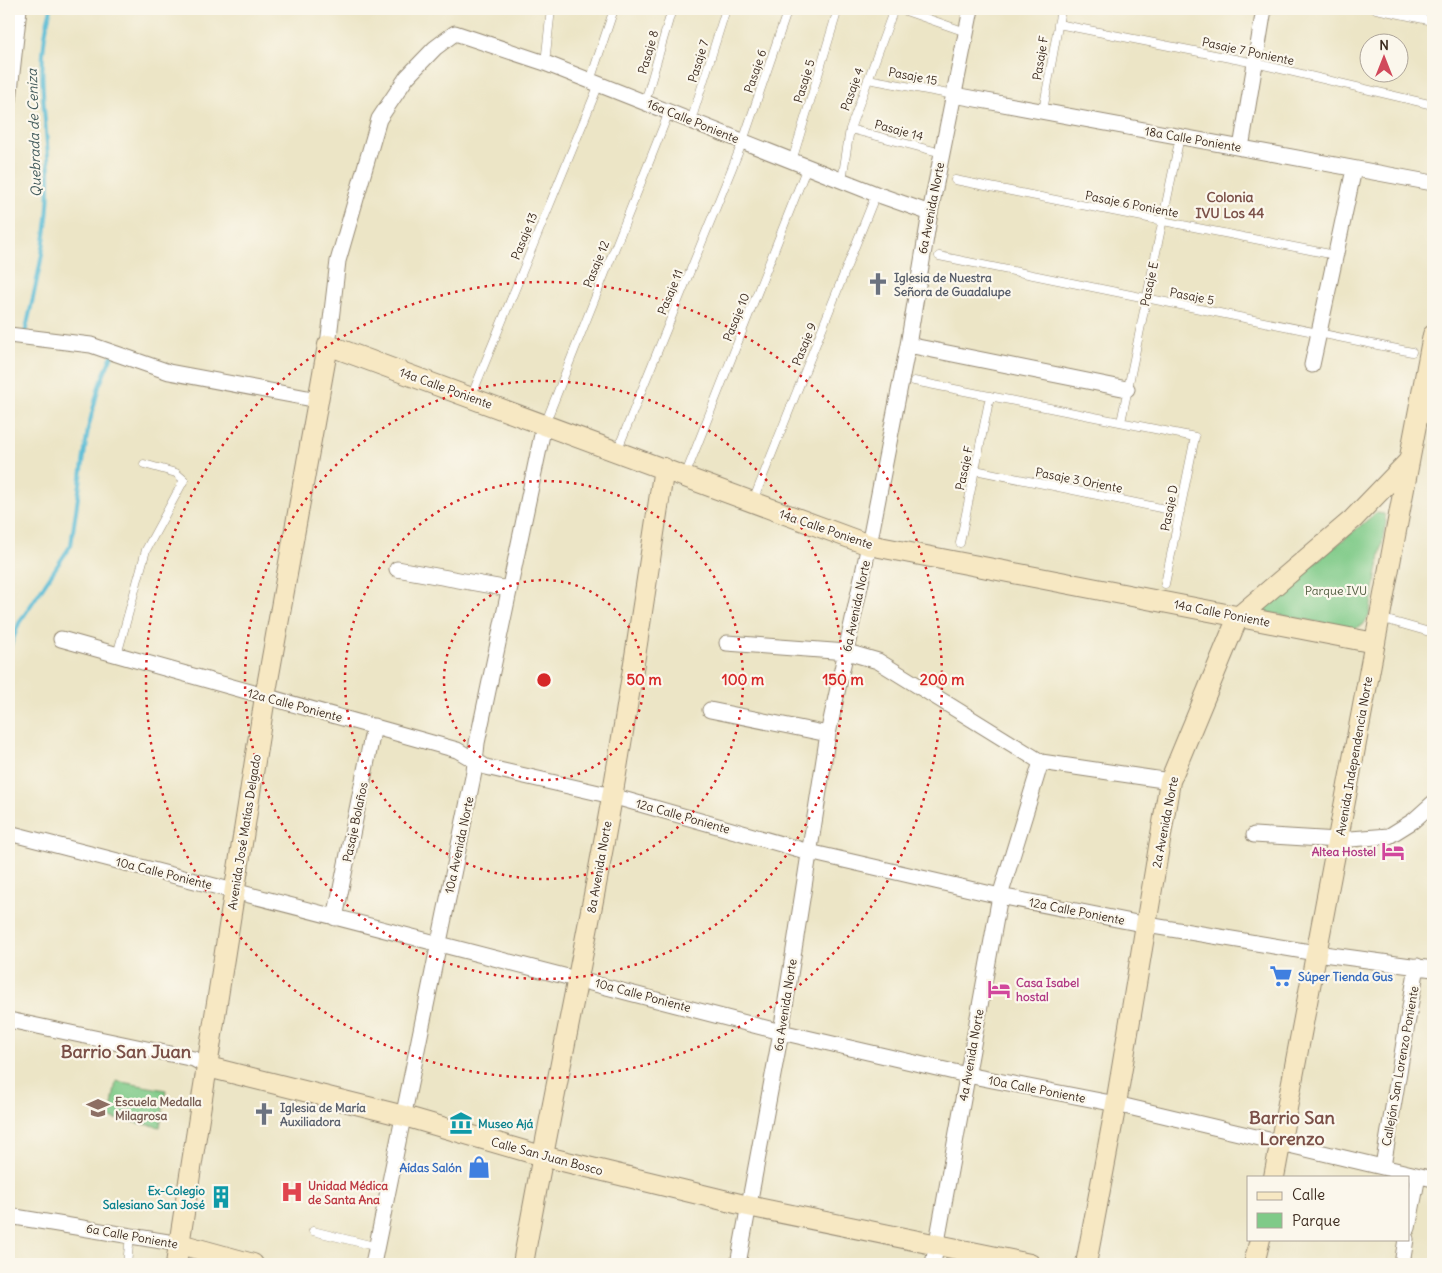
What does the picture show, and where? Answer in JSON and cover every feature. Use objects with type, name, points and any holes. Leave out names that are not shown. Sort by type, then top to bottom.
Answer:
[{"type":"street","points":[[9,100],[19,9]]},
{"type":"street","name":"6a Avenida Norte","points":[[738,1264],[781,1032],[828,734],[869,545],[908,346],[930,213],[971,9]]},
{"type":"street","points":[[1241,148],[1264,9]]},
{"type":"street","name":"16a Calle Poniente","points":[[328,345],[338,261],[380,119],[406,77],[435,48],[455,33],[545,63],[876,194],[930,213]]},
{"type":"street","name":"18a Calle Poniente","points":[[954,95],[1433,183]]},
{"type":"street","points":[[1312,365],[1354,169]]},
{"type":"street","points":[[9,335],[91,345],[169,372],[318,400]]},
{"type":"street","name":"Avenida Independencia Norte","points":[[1274,1176],[1409,461],[1427,398],[1433,335]]},
{"type":"street","name":"14a Calle Poniente","points":[[328,345],[869,545],[1375,643]]},
{"type":"street","name":"Avenida José Matías Delgado","points":[[176,1264],[265,698],[328,345]]},
{"type":"street","points":[[908,346],[1127,389]]},
{"type":"street","name":"10a Avenida Norte","points":[[373,1264],[476,762],[477,743],[508,589],[544,425]]},
{"type":"street","name":"2a Avenida Norte","points":[[1086,1264],[1116,1104],[1170,781],[1238,617],[1353,519],[1409,461]]},
{"type":"street","name":"8a Avenida Norte","points":[[523,1264],[542,1156],[612,796],[664,468]]},
{"type":"street","points":[[397,569],[508,589]]},
{"type":"street","name":"12a Calle Poniente","points":[[61,640],[457,750],[486,767],[612,796],[809,852],[1000,896],[1147,925],[1316,953],[1433,969]]},
{"type":"street","points":[[727,643],[847,652],[878,661],[1041,762],[1170,781]]},
{"type":"street","points":[[710,710],[828,734]]},
{"type":"street","name":"Pasaje Bolaños","points":[[335,918],[374,726]]},
{"type":"street","name":"4a Avenida Norte","points":[[935,1255],[1000,896],[1041,762]]},
{"type":"street","points":[[1254,835],[1338,840],[1389,836],[1413,821],[1433,804]]},
{"type":"street","name":"10a Calle Poniente","points":[[9,833],[234,890],[335,918],[439,942],[781,1032],[967,1075],[1116,1104],[1433,1179]]},
{"type":"street","name":"Callejón San Lorenzo Poniente","points":[[1383,1166],[1417,966]]},
{"type":"street","name":"Calle San Juan Bosco","points":[[9,1020],[194,1059],[208,1068],[404,1116],[542,1156],[748,1206],[935,1255],[1030,1264]]},
{"type":"street","points":[[1410,1218],[1418,1176]]},
{"type":"street","name":"6a Calle Poniente","points":[[9,1216],[180,1244],[253,1264]]},
{"type":"street","points":[[1254,1264],[1260,1240]]},
{"type":"street","points":[[1402,1264],[1406,1240]]},
{"type":"lane","points":[[541,9],[550,10],[545,63]]},
{"type":"lane","points":[[594,82],[614,9]]},
{"type":"lane","name":"Pasaje 8","points":[[645,102],[672,9]]},
{"type":"lane","name":"Pasaje 7","points":[[691,121],[726,9]]},
{"type":"lane","name":"Pasaje 6","points":[[743,141],[788,9]]},
{"type":"lane","name":"Pasaje 5","points":[[792,161],[838,9]]},
{"type":"lane","name":"Pasaje 4","points":[[842,180],[850,129],[894,9]]},
{"type":"lane","points":[[900,9],[966,32]]},
{"type":"lane","name":"Pasaje F","points":[[1043,111],[1061,9]]},
{"type":"lane","points":[[1376,9],[1433,21]]},
{"type":"lane","name":"Pasaje 7 Poniente","points":[[1058,24],[1255,62],[1433,105]]},
{"type":"lane","name":"Pasaje 15","points":[[868,79],[954,95]]},
{"type":"lane","name":"Pasaje 13","points":[[470,397],[594,82]]},
{"type":"lane","name":"Pasaje 12","points":[[544,425],[669,112]]},
{"type":"lane","name":"Pasaje 14","points":[[850,129],[942,153]]},
{"type":"lane","name":"Pasaje 11","points":[[617,452],[743,141]]},
{"type":"lane","name":"Pasaje E","points":[[1121,422],[1178,146]]},
{"type":"lane","name":"Pasaje 10","points":[[685,476],[808,167]]},
{"type":"lane","name":"Pasaje 6 Poniente","points":[[955,180],[1335,255]]},
{"type":"lane","name":"Pasaje 9","points":[[753,502],[876,194]]},
{"type":"lane","name":"Pasaje 5","points":[[939,256],[1412,352]]},
{"type":"lane","points":[[914,381],[1121,422]]},
{"type":"lane","name":"Pasaje F","points":[[960,543],[990,396]]},
{"type":"lane","name":"Pasaje D","points":[[1121,422],[1195,436],[1165,584]]},
{"type":"lane","points":[[117,655],[146,550],[184,480],[176,473],[144,464]]},
{"type":"lane","name":"Pasaje 3 Oriente","points":[[975,470],[1180,512]]},
{"type":"lane","points":[[1380,618],[1433,633]]},
{"type":"lane","points":[[313,1231],[378,1247]]},
{"type":"lane","points":[[126,1264],[130,1236]]},
{"type":"green space","name":"Parque IVU","points":[[1376,513],[1384,514],[1386,522],[1369,616],[1363,625],[1353,629],[1265,612],[1265,604]]},
{"type":"green space","points":[[116,1081],[166,1090],[160,1127],[110,1118]]},
{"type":"waterway","name":"Quebrada de Ceniza","points":[[25,333],[42,255],[49,195],[42,71],[43,50],[51,9]]},
{"type":"waterway","name":"Quebrada de Ceniza","points":[[9,650],[19,623],[71,545],[88,429],[99,386],[112,355]]},
{"type":"place","name":"Iglesia de Nuestra Señora de Guadalupe","points":[[878,284]]},
{"type":"place","name":"Altea Hostel","points":[[1393,851]]},
{"type":"place","name":"Súper Tienda Gus","points":[[1281,976]]},
{"type":"place","name":"Casa Isabel hostal","points":[[999,989]]},
{"type":"place","name":"Escuela Medalla Milagrosa","points":[[98,1108]]},
{"type":"place","name":"Iglesia de María Auxiliadora","points":[[264,1114]]},
{"type":"place","name":"Museo Ajá","points":[[461,1123]]},
{"type":"place","name":"Aídas Salón","points":[[479,1167]]},
{"type":"place","name":"Unidad Médica de Santa Ana","points":[[292,1192]]},
{"type":"place","name":"Ex-Colegio Salesiano San José","points":[[221,1197]]},
{"type":"district","name":"Colonia IVU Los 44","points":[[1230,206]]},
{"type":"district","name":"Barrio San Juan","points":[[126,1051]]},
{"type":"district","name":"Barrio San Lorenzo","points":[[1292,1127]]}]
